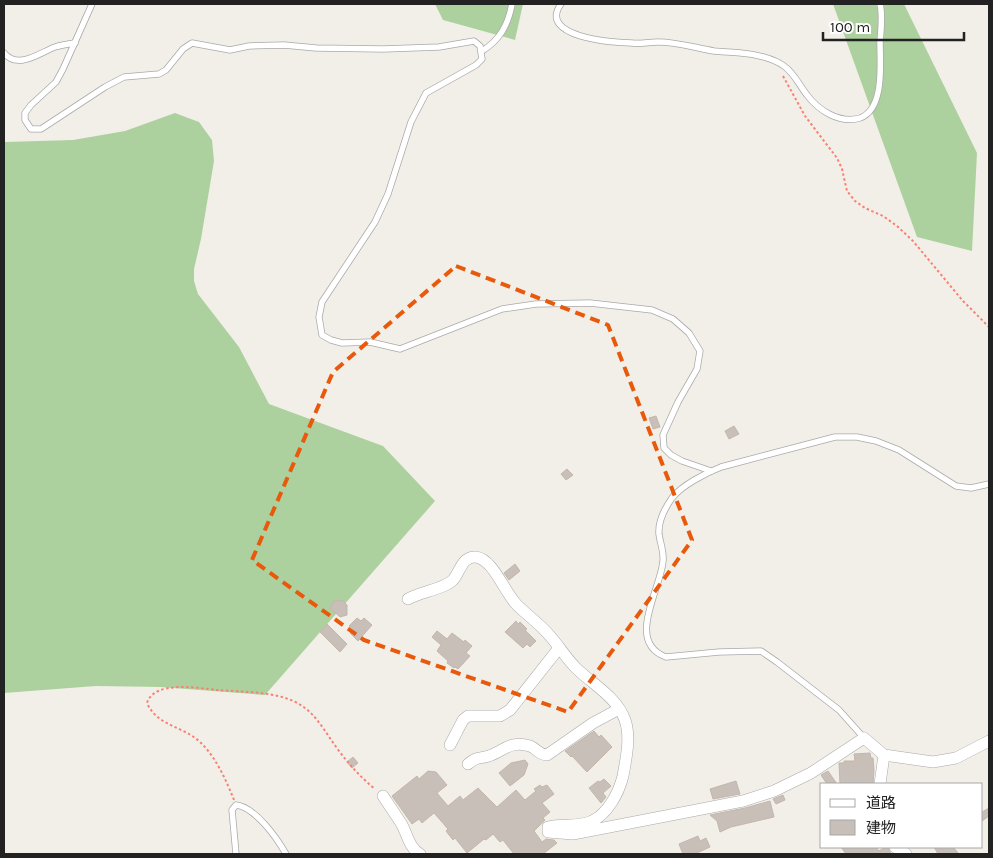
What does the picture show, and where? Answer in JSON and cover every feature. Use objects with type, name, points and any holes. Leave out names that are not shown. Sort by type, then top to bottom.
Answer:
[{"type":"street","points":[[408,599],[444,586],[453,580],[461,565],[468,558],[475,557],[483,560],[490,565],[515,603],[549,634],[576,668],[602,690],[619,709],[625,719],[627,735],[626,759],[620,787],[599,818],[590,823],[580,825],[554,825],[548,827],[548,832],[574,834],[742,801],[774,791],[811,773],[864,738],[884,755],[933,762],[956,758],[989,741]]},
{"type":"street","points":[[450,746],[463,720],[468,716],[500,716],[510,710],[559,648]]},
{"type":"street","points":[[468,764],[475,758],[488,756],[505,746],[519,744],[532,747],[540,754],[547,755],[593,723],[619,709]]},
{"type":"street","points":[[880,783],[884,755]]},
{"type":"street","points":[[383,796],[416,852],[420,854]]},
{"type":"lane","points":[[92,4],[56,82],[25,113],[25,120],[31,128],[41,129],[105,87],[124,77],[159,74],[166,70],[183,49],[192,43],[230,50],[249,46],[284,45],[316,48],[420,48],[474,41],[480,46],[482,59],[476,65],[426,93],[418,106],[388,194],[375,222],[322,302],[319,318],[322,335],[331,340],[342,342],[370,342],[400,348],[420,342],[502,309],[527,305],[590,303],[652,310],[673,319],[689,333],[700,351],[697,369],[678,402],[663,434],[664,448],[671,455],[682,461],[711,471]]},
{"type":"lane","points":[[482,52],[495,42],[504,30],[512,4]]},
{"type":"lane","points":[[561,4],[557,18],[560,26],[567,32],[586,38],[632,43],[685,44],[714,51],[744,53],[772,60],[783,65],[793,74],[808,96],[832,116],[847,120],[861,117],[870,112],[876,101],[880,82],[882,15],[880,4]]},
{"type":"lane","points":[[4,53],[14,60],[23,60],[54,48],[75,43]]},
{"type":"lane","points":[[864,738],[839,710],[761,651],[720,652],[666,658],[659,655],[649,644],[647,618],[663,562],[663,550],[659,533],[661,519],[673,498],[694,481],[711,471],[835,437],[857,437],[876,441],[898,450],[956,486],[971,488],[989,484]]},
{"type":"lane","points":[[236,854],[232,810],[236,805],[251,811],[280,844],[286,854]]},
{"type":"path","points":[[772,60],[805,116],[836,158],[842,169],[847,190],[855,201],[897,226],[913,241],[962,301],[989,326]]},
{"type":"path","points":[[236,805],[218,768],[199,741],[158,718],[150,711],[147,704],[148,698],[169,688],[192,686],[277,696],[299,704],[314,716],[360,777],[383,796]]},
{"type":"highlighted area","points":[[456,266],[608,325],[692,540],[568,712],[364,640],[252,560],[333,372]]},
{"type":"green space","points":[[435,4],[523,4],[515,40],[443,20]]},
{"type":"green space","points":[[833,4],[904,4],[977,153],[972,251],[917,237]]},
{"type":"green space","points":[[175,113],[199,122],[212,140],[214,161],[194,269],[194,281],[198,294],[239,347],[269,404],[383,446],[435,501],[265,695],[160,687],[96,686],[4,693],[4,142],[73,140],[125,131]]},
{"type":"building","points":[[656,416],[660,427],[653,429],[649,418]]},
{"type":"building","points":[[734,426],[739,434],[729,439],[725,431]]},
{"type":"building","points":[[567,469],[573,475],[566,480],[561,474]]},
{"type":"building","points":[[515,564],[520,571],[509,580],[504,573]]},
{"type":"building","points":[[343,601],[347,605],[347,615],[340,617],[330,608],[333,602]]},
{"type":"building","points":[[357,618],[361,621],[364,618],[372,625],[358,641],[350,633],[354,630],[349,626]]},
{"type":"building","points":[[516,621],[518,624],[520,622],[527,629],[525,630],[536,641],[530,647],[527,644],[523,648],[505,632]]},
{"type":"building","points":[[327,624],[347,644],[340,652],[320,632]]},
{"type":"building","points":[[437,631],[447,639],[452,633],[472,646],[466,653],[470,656],[458,669],[447,663],[448,661],[437,651],[441,645],[432,637]]},
{"type":"building","points":[[594,731],[599,737],[601,735],[612,747],[587,772],[565,751]]},
{"type":"building","points":[[870,753],[871,758],[873,758],[873,783],[840,783],[839,763],[855,761],[854,754]]},
{"type":"building","points":[[353,757],[358,763],[352,768],[347,762]]},
{"type":"building","points":[[525,760],[528,764],[524,775],[510,786],[499,773],[511,763]]},
{"type":"building","points":[[428,771],[436,772],[447,785],[437,793],[448,806],[460,796],[463,800],[478,788],[497,807],[516,790],[525,800],[536,791],[534,789],[540,785],[542,787],[547,785],[554,794],[542,803],[550,812],[534,831],[542,842],[546,839],[554,840],[557,843],[543,854],[514,854],[503,840],[500,842],[493,834],[467,853],[455,838],[453,840],[446,831],[448,829],[434,813],[422,823],[419,819],[412,824],[392,796],[417,776],[419,779]]},
{"type":"building","points":[[828,771],[836,783],[826,783],[821,775]]},
{"type":"building","points":[[604,779],[611,786],[603,793],[606,797],[601,803],[589,788]]},
{"type":"building","points":[[736,781],[740,794],[713,799],[710,789]]},
{"type":"building","points":[[783,795],[785,800],[776,804],[773,799]]},
{"type":"building","points":[[770,801],[774,817],[731,827],[720,832],[717,821],[710,815],[745,808]]},
{"type":"building","points":[[989,808],[989,816],[983,820],[983,811]]},
{"type":"building","points":[[698,836],[700,841],[706,838],[710,847],[697,853],[683,854],[679,844]]},
{"type":"building","points":[[842,848],[877,848],[879,851],[888,848],[891,854],[846,854]]},
{"type":"building","points":[[935,848],[954,848],[959,854],[938,854]]}]
